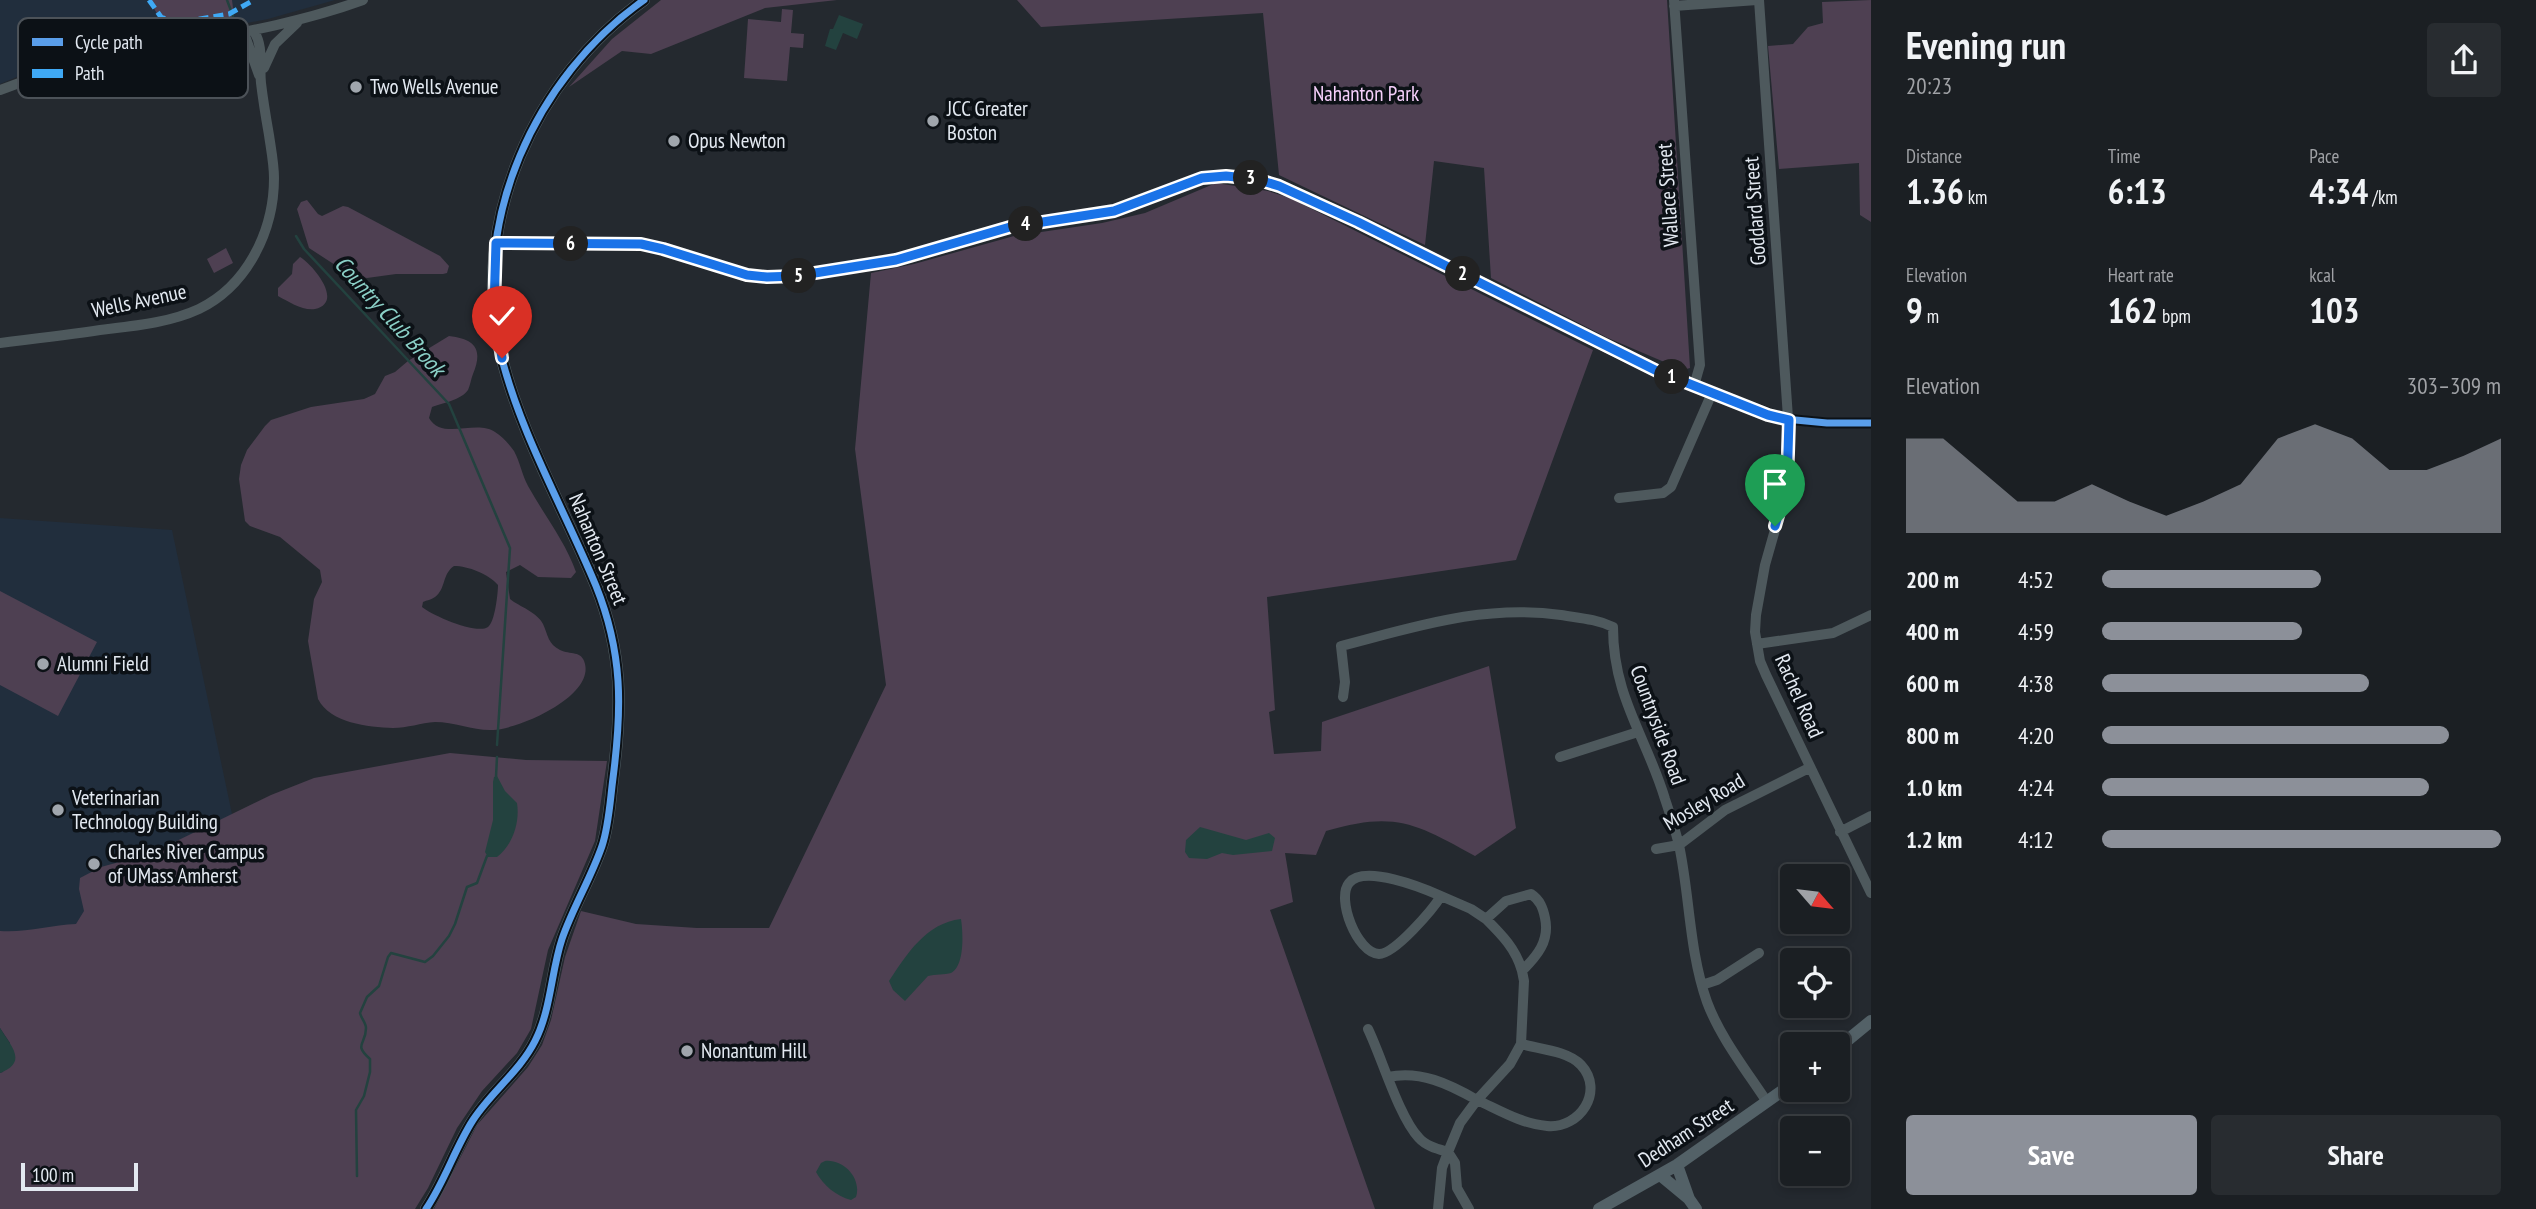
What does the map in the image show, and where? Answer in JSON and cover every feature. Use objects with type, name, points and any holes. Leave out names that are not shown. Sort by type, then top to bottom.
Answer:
[{"type":"main road","name":"Nahanton Street","points":[[426,1209],[473,1119],[526,1058],[540,1030],[562,937],[607,830],[620,722],[619,672],[607,615],[517,406],[502,358],[494,308],[496,243],[512,177],[525,143],[546,105],[587,50],[644,0]]},
{"type":"main road","points":[[1850,1038],[1871,1021]]},
{"type":"main road","name":"Dedham Street","points":[[1599,1209],[1677,1165],[1780,1093]]},
{"type":"main road","points":[[1677,1165],[1692,1204]]},
{"type":"main road","points":[[1660,1175],[1692,1204]]},
{"type":"street","name":"Wells Avenue","points":[[0,343],[132,327],[177,317],[199,309],[224,293],[243,274],[257,250],[272,207],[274,176],[261,81],[261,47],[249,32],[301,20],[363,0]]},
{"type":"street","points":[[1674,3],[1758,0]]},
{"type":"street","name":"Goddard Street","points":[[1758,0],[1789,420]]},
{"type":"street","name":"Wallace Street","points":[[1674,3],[1700,367],[1694,386]]},
{"type":"street","name":"Wells Avenue","points":[[261,81],[275,44],[301,20]]},
{"type":"street","name":"Wells Avenue","points":[[0,90],[18,84]]},
{"type":"street","points":[[496,243],[641,244],[747,275],[787,277],[896,260],[1010,227],[1114,211],[1202,178],[1248,178],[1279,186],[1346,216],[1628,358],[1694,386],[1768,415],[1789,420],[1871,423]]},
{"type":"street","points":[[1619,498],[1662,493],[1671,487],[1712,393]]},
{"type":"street","name":"Rachel Road","points":[[1789,420],[1787,485],[1761,585],[1755,632],[1766,675],[1871,893]]},
{"type":"street","name":"Countryside Road","points":[[1343,697],[1345,684],[1341,646],[1471,614],[1514,611],[1594,620],[1614,627],[1617,674],[1664,795],[1679,845],[1695,956],[1702,985],[1718,1025],[1767,1102]]},
{"type":"street","points":[[1758,644],[1833,633],[1871,615]]},
{"type":"street","points":[[1560,757],[1638,732]]},
{"type":"street","name":"Mosley Road","points":[[1656,849],[1679,845],[1725,810],[1810,768]]},
{"type":"street","points":[[1840,832],[1871,816]]},
{"type":"street","points":[[1438,1209],[1442,1168],[1460,1123],[1510,1064],[1521,1044],[1524,981],[1519,960],[1507,940],[1486,919],[1441,896],[1400,881],[1376,877],[1357,877],[1348,884],[1345,892],[1346,909],[1361,944],[1368,951],[1378,954],[1385,953],[1400,941],[1435,906],[1441,896]]},
{"type":"street","points":[[1486,919],[1506,901],[1522,895],[1531,894],[1539,901],[1544,912],[1546,935],[1540,952],[1522,971]]},
{"type":"street","points":[[1702,985],[1717,980],[1759,953]]},
{"type":"street","points":[[1368,1029],[1403,1112],[1417,1137],[1432,1147],[1448,1152],[1455,1163],[1457,1188],[1469,1209]]},
{"type":"street","points":[[1388,1077],[1412,1075],[1433,1079],[1519,1119],[1548,1126],[1562,1126],[1580,1115],[1589,1096],[1588,1074],[1582,1066],[1563,1055],[1521,1044]]},
{"type":"shaded area","points":[[0,0],[335,0],[248,23],[248,18],[18,18],[18,76],[0,84]]},
{"type":"shaded area","points":[[839,15],[863,24],[857,39],[843,33],[836,50],[825,46],[830,29],[833,29]]},
{"type":"shaded area","name":"Charles River Campus of UMass Amherst","points":[[0,518],[172,530],[232,814],[53,1019],[73,1133],[0,1139]]},
{"type":"shaded area","points":[[497,776],[505,791],[517,803],[517,818],[514,833],[503,852],[497,857],[488,857],[485,852],[493,820],[493,782]]},
{"type":"shaded area","points":[[1200,827],[1246,840],[1269,833],[1275,838],[1272,851],[1233,855],[1222,853],[1207,859],[1189,858],[1185,852],[1186,840]]},
{"type":"shaded area","points":[[961,919],[962,948],[956,969],[949,974],[928,976],[905,1001],[893,990],[889,981],[910,951],[928,933]]},
{"type":"shaded area","points":[[0,1028],[15,1053],[15,1058],[9,1069],[0,1073]]},
{"type":"shaded area","points":[[825,1161],[839,1163],[850,1172],[856,1184],[856,1197],[851,1200],[840,1196],[822,1181],[816,1172]]},
{"type":"green space","points":[[150,0],[232,0],[234,16],[160,18]]},
{"type":"green space","points":[[661,0],[837,0],[765,8],[651,54],[622,51],[569,87],[612,39]]},
{"type":"green space","name":"Nahanton Park","points":[[1017,0],[1667,0],[1690,368],[1683,370],[1608,338],[1491,278],[1484,168],[1434,161],[1425,245],[1279,175],[1263,13],[1041,27]]},
{"type":"green space","points":[[1871,0],[1871,222],[1860,215],[1859,163],[1779,169],[1768,46],[1793,44],[1808,27],[1823,23],[1822,2]]},
{"type":"green space","points":[[782,9],[793,10],[791,33],[804,34],[803,48],[790,47],[787,81],[744,78],[748,19],[781,22]]},
{"type":"green space","points":[[1216,183],[1268,191],[1290,198],[1593,350],[1516,560],[1267,597],[1275,710],[1269,712],[1274,754],[1321,751],[1322,722],[1489,666],[1516,828],[1475,856],[1420,828],[1388,821],[1350,825],[1326,831],[1316,855],[1285,853],[1293,902],[1270,910],[1375,1209],[434,1209],[477,1125],[528,1067],[542,1045],[551,1020],[565,957],[581,911],[636,924],[697,928],[769,928],[886,685],[855,449],[871,273],[1014,236],[1102,223],[1145,213]]},
{"type":"green space","points":[[307,200],[322,216],[343,206],[348,207],[440,256],[449,266],[447,273],[396,274],[367,278],[349,274],[309,248],[297,209],[301,202]]},
{"type":"green space","points":[[226,248],[233,263],[214,273],[207,259]]},
{"type":"green space","points":[[300,257],[312,267],[327,291],[327,299],[323,305],[315,309],[301,307],[278,296],[278,288],[292,274],[293,264]]},
{"type":"green space","points":[[449,336],[466,340],[475,347],[476,366],[468,390],[456,399],[432,407],[429,418],[442,428],[487,429],[505,440],[514,451],[528,486],[560,539],[576,572],[571,578],[538,577],[520,565],[506,572],[510,599],[540,620],[556,648],[578,655],[585,664],[584,676],[578,688],[566,699],[536,717],[505,728],[486,730],[435,722],[398,728],[383,727],[361,725],[331,714],[318,699],[308,641],[314,599],[322,582],[320,570],[280,537],[250,526],[245,521],[239,479],[241,465],[247,450],[271,420],[311,407],[364,399],[375,394],[385,376],[395,372]],"holes":[[[460,566],[484,574],[498,585],[494,614],[488,627],[482,629],[465,626],[422,607],[423,602],[434,598],[441,590],[450,569]]]},
{"type":"green space","name":"Alumni Field","points":[[0,591],[97,642],[58,716],[0,685]]},
{"type":"green space","points":[[450,753],[526,760],[607,761],[595,841],[548,950],[531,1029],[517,1053],[482,1091],[457,1128],[415,1209],[0,1209],[0,1073],[3,1072],[10,1043],[0,1028],[0,931],[76,924],[84,911],[79,889],[80,878],[101,867],[152,853],[271,795],[314,778]]},
{"type":"waterway","name":"Country Club Brook","points":[[227,0],[233,16]]},
{"type":"waterway","name":"Country Club Brook","points":[[296,236],[304,249],[449,404],[510,548],[497,745]]},
{"type":"waterway","name":"Country Club Brook","points":[[496,777],[497,757]]},
{"type":"waterway","name":"Country Club Brook","points":[[357,1176],[356,1110],[364,1096],[370,1072],[370,1059],[361,1047],[366,1028],[360,1013],[367,997],[379,986],[391,953],[425,962],[433,956],[449,936],[467,887],[477,883],[487,856]]},
{"type":"marked path","points":[[149,0],[164,18]]},
{"type":"marked path","points":[[205,18],[229,14],[254,0]]},
{"type":"cycle path","points":[[426,1209],[473,1120],[522,1062],[535,1041],[548,1004],[562,939],[598,858],[606,830],[618,728],[616,658],[596,586],[531,443],[509,384],[493,305],[495,254],[503,205],[520,156],[542,111],[571,69],[605,32],[644,0]]},
{"type":"cycle path","points":[[496,243],[647,245],[739,273],[761,277],[787,277],[896,259],[1010,227],[1114,211],[1202,179],[1220,176],[1248,178],[1279,186],[1346,216],[1627,358],[1694,386],[1785,419],[1871,423]]},
{"type":"place","name":"Two Wells Avenue","points":[[356,87]]},
{"type":"place","name":"JCC Greater Boston","points":[[933,121]]},
{"type":"place","name":"Opus Newton","points":[[674,141]]},
{"type":"place","name":"Alumni Field","points":[[43,664]]},
{"type":"place","name":"Veterinarian Technology Building","points":[[58,810]]},
{"type":"place","name":"Charles River Campus of UMass Amherst","points":[[94,864]]},
{"type":"place","name":"Nonantum Hill","points":[[687,1051]]},
{"type":"route","points":[[502,358],[494,308],[496,243],[641,244],[747,275],[787,277],[896,260],[1010,227],[1114,211],[1202,178],[1248,178],[1279,186],[1346,216],[1657,371],[1768,415],[1789,420],[1787,485],[1775,526]]}]
